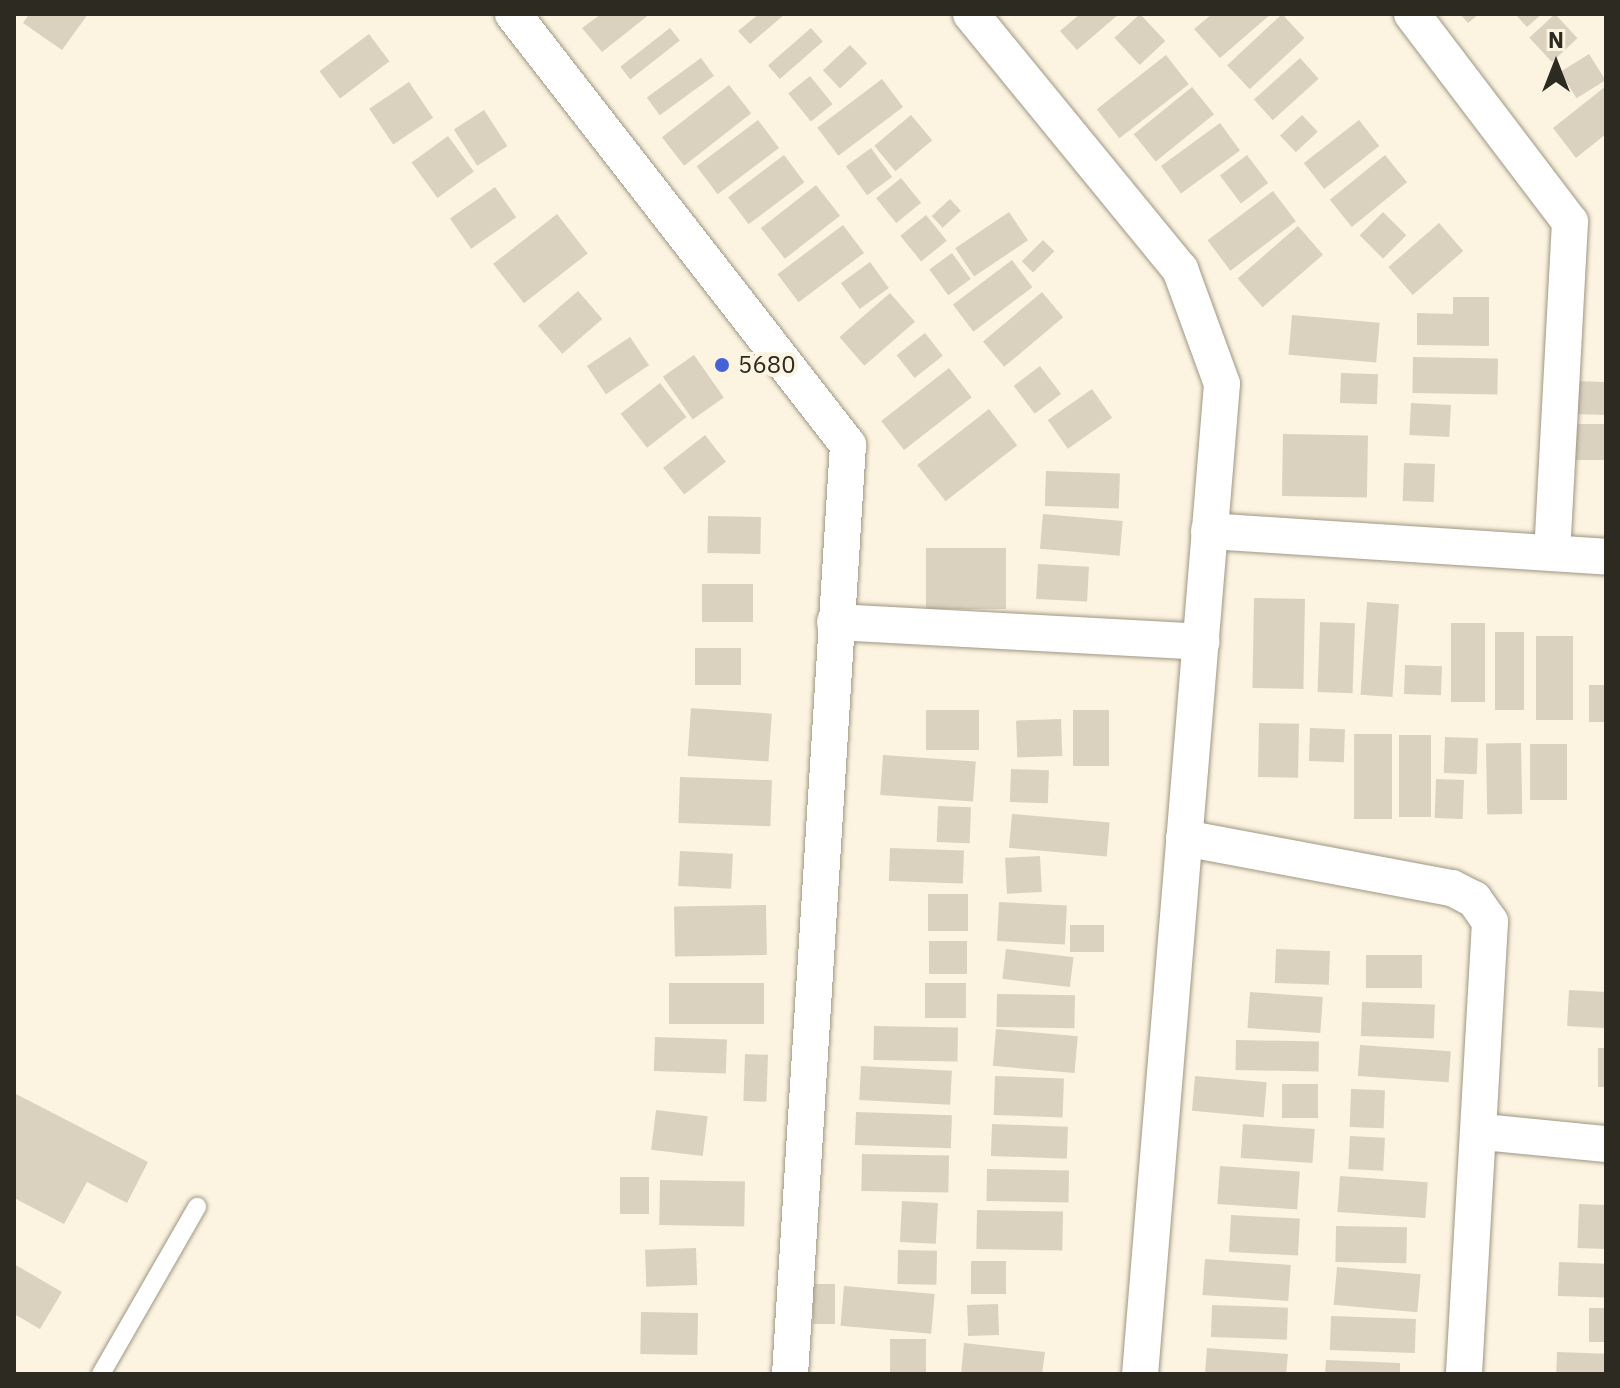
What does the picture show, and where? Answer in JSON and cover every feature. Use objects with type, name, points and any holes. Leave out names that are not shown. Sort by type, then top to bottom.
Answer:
[{"type":"street","points":[[513,14],[848,445],[790,1374]]},
{"type":"street","points":[[971,14],[1180,269],[1222,384],[1140,1374]]},
{"type":"street","points":[[1412,14],[1570,222],[1552,553]]},
{"type":"street","points":[[1209,531],[1606,557]]},
{"type":"street","points":[[835,622],[1201,642]]},
{"type":"street","points":[[1184,838],[1452,888],[1474,899],[1490,922],[1483,1132],[1464,1374]]},
{"type":"street","points":[[1483,1132],[1606,1144]]},
{"type":"lane","points":[[101,1374],[197,1207]]},
{"type":"building","points":[[29,14],[88,14],[62,50],[23,23]]},
{"type":"building","points":[[601,14],[650,14],[602,52],[582,28]]},
{"type":"building","points":[[759,14],[785,14],[750,44],[738,31]]},
{"type":"building","points":[[1080,14],[1119,14],[1077,50],[1060,31]]},
{"type":"building","points":[[1140,14],[1165,41],[1140,65],[1114,38]]},
{"type":"building","points":[[1212,14],[1271,14],[1220,58],[1194,29]]},
{"type":"building","points":[[1282,14],[1305,38],[1250,89],[1227,65]]},
{"type":"building","points":[[1460,14],[1479,14],[1468,23]]},
{"type":"building","points":[[1515,14],[1542,14],[1527,27]]},
{"type":"building","points":[[1555,14],[1578,38],[1552,62],[1529,38]]},
{"type":"building","points":[[670,28],[680,41],[630,79],[620,67]]},
{"type":"building","points":[[811,28],[823,42],[780,79],[768,65]]},
{"type":"building","points":[[369,34],[389,61],[340,98],[319,71]]},
{"type":"building","points":[[850,45],[867,63],[840,89],[823,70]]},
{"type":"building","points":[[1589,54],[1605,80],[1577,98],[1560,72]]},
{"type":"building","points":[[1166,55],[1189,84],[1119,138],[1097,109]]},
{"type":"building","points":[[701,58],[714,76],[660,115],[647,97]]},
{"type":"building","points":[[1300,58],[1319,79],[1273,120],[1254,99]]},
{"type":"building","points":[[810,76],[833,104],[811,122],[788,94]]},
{"type":"building","points":[[882,79],[903,107],[838,156],[817,128]]},
{"type":"building","points":[[409,82],[433,118],[393,144],[369,109]]},
{"type":"building","points":[[729,85],[751,113],[684,166],[662,137]]},
{"type":"building","points":[[1606,86],[1606,134],[1576,158],[1553,128]]},
{"type":"building","points":[[1192,87],[1214,114],[1156,161],[1134,134]]},
{"type":"building","points":[[484,110],[507,146],[477,166],[454,130]]},
{"type":"building","points":[[911,115],[932,140],[895,171],[874,146]]},
{"type":"building","points":[[1302,115],[1318,132],[1296,152],[1280,135]]},
{"type":"building","points":[[758,120],[779,148],[718,194],[697,166]]},
{"type":"building","points":[[1359,120],[1379,146],[1324,189],[1304,163]]},
{"type":"building","points":[[1220,123],[1240,151],[1181,193],[1161,166]]},
{"type":"building","points":[[448,136],[474,172],[437,198],[412,162]]},
{"type":"building","points":[[871,148],[892,177],[867,195],[846,166]]},
{"type":"building","points":[[784,155],[804,182],[749,224],[728,197]]},
{"type":"building","points":[[1247,155],[1268,183],[1241,203],[1220,175]]},
{"type":"building","points":[[1385,155],[1407,182],[1352,227],[1330,200]]},
{"type":"building","points":[[901,178],[921,203],[896,223],[876,198]]},
{"type":"building","points":[[816,185],[840,216],[785,259],[761,228]]},
{"type":"building","points":[[495,187],[516,217],[471,249],[450,219]]},
{"type":"building","points":[[1273,191],[1296,221],[1230,271],[1208,240]]},
{"type":"building","points":[[950,199],[961,211],[943,228],[932,216]]},
{"type":"building","points":[[1009,212],[1028,240],[974,277],[955,248]]},
{"type":"building","points":[[1383,212],[1406,235],[1383,259],[1360,235]]},
{"type":"building","points":[[557,214],[588,253],[524,303],[493,264]]},
{"type":"building","points":[[926,215],[947,241],[921,261],[900,236]]},
{"type":"building","points":[[1439,223],[1463,251],[1413,295],[1388,267]]},
{"type":"building","points":[[843,225],[864,253],[799,302],[778,274]]},
{"type":"building","points":[[1298,226],[1323,255],[1263,307],[1238,278]]},
{"type":"building","points":[[1043,240],[1054,251],[1033,273],[1022,261]]},
{"type":"building","points":[[952,253],[971,279],[948,295],[929,269]]},
{"type":"building","points":[[1012,260],[1032,287],[973,332],[953,305]]},
{"type":"building","points":[[870,262],[889,288],[860,309],[841,283]]},
{"type":"building","points":[[578,291],[602,319],[562,354],[538,326]]},
{"type":"building","points":[[1042,292],[1063,317],[1004,367],[983,341]]},
{"type":"building","points":[[890,293],[915,322],[864,366],[839,337]]},
{"type":"building","points":[[1453,297],[1489,297],[1489,346],[1417,345],[1417,313],[1453,314]]},
{"type":"building","points":[[1292,315],[1380,323],[1376,363],[1289,355]]},
{"type":"building","points":[[925,333],[943,356],[914,378],[897,355]]},
{"type":"building","points":[[630,337],[649,365],[606,394],[587,366]]},
{"type":"building","points":[[694,355],[724,398],[693,419],[663,377]]},
{"type":"building","points":[[1413,357],[1498,358],[1497,394],[1412,393]]},
{"type":"building","points":[[1040,366],[1061,394],[1035,414],[1014,386]]},
{"type":"building","points":[[949,368],[972,397],[904,450],[881,421]]},
{"type":"building","points":[[1341,373],[1378,374],[1377,404],[1340,403]]},
{"type":"building","points":[[1575,381],[1606,382],[1605,415],[1574,414]]},
{"type":"building","points":[[660,383],[686,417],[647,448],[621,414]]},
{"type":"building","points":[[1092,389],[1112,418],[1068,449],[1048,420]]},
{"type":"building","points":[[1411,403],[1451,405],[1449,437],[1409,435]]},
{"type":"building","points":[[989,409],[1017,445],[946,501],[917,465]]},
{"type":"building","points":[[1571,424],[1606,424],[1606,460],[1571,460]]},
{"type":"building","points":[[1283,434],[1368,435],[1367,497],[1282,496]]},
{"type":"building","points":[[705,435],[726,462],[684,494],[663,468]]},
{"type":"building","points":[[1404,463],[1435,464],[1434,502],[1403,501]]},
{"type":"building","points":[[1046,471],[1120,474],[1119,509],[1045,506]]},
{"type":"building","points":[[1043,514],[1123,521],[1120,556],[1040,549]]},
{"type":"building","points":[[708,516],[761,517],[760,554],[707,553]]},
{"type":"building","points":[[926,548],[1006,548],[1006,609],[926,609]]},
{"type":"building","points":[[1038,564],[1089,567],[1087,602],[1036,599]]},
{"type":"building","points":[[702,584],[753,584],[753,622],[702,622]]},
{"type":"building","points":[[1254,598],[1305,599],[1303,689],[1252,688]]},
{"type":"building","points":[[1367,602],[1399,604],[1392,697],[1361,695]]},
{"type":"building","points":[[1320,622],[1355,623],[1353,693],[1318,692]]},
{"type":"building","points":[[1451,623],[1485,623],[1485,702],[1451,702]]},
{"type":"building","points":[[1495,632],[1524,632],[1524,710],[1495,710]]},
{"type":"building","points":[[1536,636],[1573,636],[1573,720],[1536,720]]},
{"type":"building","points":[[695,648],[741,648],[741,685],[695,685]]},
{"type":"building","points":[[1405,665],[1442,666],[1441,695],[1404,694]]},
{"type":"building","points":[[1589,685],[1606,685],[1606,722],[1589,722]]},
{"type":"building","points":[[691,708],[772,714],[768,762],[688,756]]},
{"type":"building","points":[[926,710],[979,710],[979,750],[926,750]]},
{"type":"building","points":[[1073,710],[1109,710],[1109,766],[1073,766]]},
{"type":"building","points":[[1061,719],[1062,756],[1017,758],[1016,721]]},
{"type":"building","points":[[1259,723],[1299,724],[1298,778],[1258,777]]},
{"type":"building","points":[[1310,728],[1345,729],[1344,762],[1309,761]]},
{"type":"building","points":[[1354,734],[1392,734],[1392,819],[1354,819]]},
{"type":"building","points":[[1399,735],[1431,735],[1431,817],[1399,817]]},
{"type":"building","points":[[1445,737],[1478,738],[1477,774],[1444,773]]},
{"type":"building","points":[[1521,743],[1522,814],[1487,815],[1486,744]]},
{"type":"building","points":[[1530,744],[1567,744],[1567,800],[1530,800]]},
{"type":"building","points":[[883,755],[976,761],[973,801],[880,795]]},
{"type":"building","points":[[1011,769],[1049,770],[1048,803],[1010,802]]},
{"type":"building","points":[[680,777],[772,780],[770,826],[678,823]]},
{"type":"building","points":[[1436,779],[1464,780],[1463,819],[1435,818]]},
{"type":"building","points":[[938,806],[971,807],[970,843],[937,842]]},
{"type":"building","points":[[1012,814],[1110,823],[1107,856],[1009,848]]},
{"type":"building","points":[[890,848],[964,851],[963,884],[889,881]]},
{"type":"building","points":[[680,851],[733,854],[731,889],[678,886]]},
{"type":"building","points":[[1040,856],[1042,892],[1007,894],[1005,858]]},
{"type":"building","points":[[928,894],[968,894],[968,931],[928,931]]},
{"type":"building","points":[[999,902],[1067,906],[1065,945],[997,941]]},
{"type":"building","points":[[766,905],[767,955],[675,957],[674,907]]},
{"type":"building","points":[[1070,925],[1104,925],[1104,952],[1070,952]]},
{"type":"building","points":[[929,941],[967,941],[967,974],[929,974]]},
{"type":"building","points":[[1006,949],[1073,957],[1070,987],[1002,979]]},
{"type":"building","points":[[1276,949],[1330,951],[1329,985],[1275,983]]},
{"type":"building","points":[[1366,955],[1422,955],[1422,988],[1366,988]]},
{"type":"building","points":[[669,983],[764,983],[764,1024],[669,1024]]},
{"type":"building","points":[[925,983],[966,983],[966,1018],[925,1018]]},
{"type":"building","points":[[1569,990],[1606,992],[1604,1028],[1567,1026]]},
{"type":"building","points":[[1250,992],[1323,997],[1320,1033],[1247,1028]]},
{"type":"building","points":[[997,994],[1075,995],[1074,1028],[996,1027]]},
{"type":"building","points":[[1362,1002],[1435,1005],[1434,1039],[1361,1036]]},
{"type":"building","points":[[874,1026],[958,1027],[957,1061],[873,1060]]},
{"type":"building","points":[[996,1029],[1078,1036],[1074,1073],[993,1066]]},
{"type":"building","points":[[655,1037],[727,1040],[726,1073],[654,1071]]},
{"type":"building","points":[[1236,1040],[1319,1041],[1318,1071],[1235,1070]]},
{"type":"building","points":[[1360,1045],[1451,1051],[1449,1082],[1358,1076]]},
{"type":"building","points":[[1598,1048],[1606,1048],[1606,1087],[1598,1087]]},
{"type":"building","points":[[745,1054],[768,1055],[766,1102],[743,1101]]},
{"type":"building","points":[[861,1066],[952,1071],[950,1105],[859,1100]]},
{"type":"building","points":[[995,1076],[1064,1078],[1063,1117],[994,1115]]},
{"type":"building","points":[[1195,1076],[1267,1082],[1264,1117],[1192,1111]]},
{"type":"building","points":[[1282,1084],[1318,1084],[1318,1118],[1282,1118]]},
{"type":"building","points":[[1351,1089],[1385,1090],[1384,1128],[1350,1127]]},
{"type":"building","points":[[14,1093],[148,1162],[127,1203],[87,1182],[64,1224],[14,1198]]},
{"type":"building","points":[[656,1110],[708,1116],[703,1156],[651,1150]]},
{"type":"building","points":[[856,1112],[952,1115],[951,1148],[855,1145]]},
{"type":"building","points":[[992,1124],[1068,1127],[1067,1159],[991,1156]]},
{"type":"building","points":[[1243,1124],[1315,1129],[1312,1163],[1241,1158]]},
{"type":"building","points":[[1350,1136],[1385,1138],[1383,1171],[1348,1169]]},
{"type":"building","points":[[862,1154],[949,1156],[948,1193],[861,1191]]},
{"type":"building","points":[[1220,1166],[1300,1172],[1297,1209],[1217,1204]]},
{"type":"building","points":[[987,1169],[1069,1170],[1068,1202],[986,1201]]},
{"type":"building","points":[[1340,1176],[1428,1182],[1425,1218],[1337,1212]]},
{"type":"building","points":[[620,1177],[649,1177],[649,1214],[620,1214]]},
{"type":"building","points":[[660,1180],[745,1181],[744,1226],[659,1225]]},
{"type":"building","points":[[902,1201],[938,1203],[936,1244],[900,1242]]},
{"type":"building","points":[[1579,1204],[1606,1205],[1604,1249],[1577,1248]]},
{"type":"building","points":[[977,1210],[1063,1212],[1062,1250],[976,1249]]},
{"type":"building","points":[[1231,1215],[1300,1219],[1298,1256],[1229,1252]]},
{"type":"building","points":[[1336,1226],[1407,1227],[1406,1263],[1335,1262]]},
{"type":"building","points":[[696,1248],[697,1285],[646,1287],[645,1250]]},
{"type":"building","points":[[898,1250],[937,1251],[936,1285],[897,1284]]},
{"type":"building","points":[[1205,1259],[1291,1265],[1288,1301],[1202,1295]]},
{"type":"building","points":[[971,1261],[1006,1261],[1006,1294],[971,1294]]},
{"type":"building","points":[[1559,1262],[1606,1264],[1605,1298],[1558,1296]]},
{"type":"building","points":[[14,1264],[62,1292],[40,1329],[14,1314]]},
{"type":"building","points":[[1337,1267],[1421,1274],[1417,1312],[1334,1305]]},
{"type":"building","points":[[813,1284],[835,1284],[835,1324],[813,1324]]},
{"type":"building","points":[[844,1286],[935,1294],[931,1334],[841,1326]]},
{"type":"building","points":[[998,1304],[999,1335],[968,1336],[967,1305]]},
{"type":"building","points":[[1212,1305],[1288,1308],[1287,1340],[1211,1337]]},
{"type":"building","points":[[1589,1308],[1606,1308],[1606,1342],[1589,1342]]},
{"type":"building","points":[[641,1312],[698,1313],[697,1355],[640,1354]]},
{"type":"building","points":[[1331,1316],[1416,1319],[1415,1353],[1330,1350]]},
{"type":"building","points":[[890,1339],[926,1339],[926,1374],[890,1374]]},
{"type":"building","points":[[964,1343],[1045,1352],[1042,1374],[961,1374]]},
{"type":"building","points":[[1207,1348],[1288,1354],[1286,1374],[1205,1374]]},
{"type":"building","points":[[1557,1352],[1606,1354],[1605,1374],[1556,1374]]},
{"type":"building","points":[[1326,1360],[1400,1363],[1400,1374],[1325,1374]]},
{"type":"place","name":"5680","points":[[722,365]]}]
